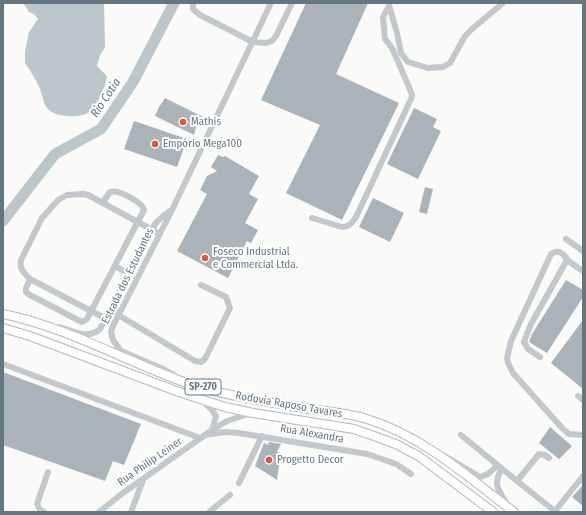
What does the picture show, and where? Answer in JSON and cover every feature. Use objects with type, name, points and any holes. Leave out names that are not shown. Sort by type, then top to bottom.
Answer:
[{"type":"highway","name":"Rodovia Raposo Tavares","points":[[3,314],[16,316],[52,327],[184,382],[240,397],[367,419],[385,426],[428,448],[450,462],[512,510]]},
{"type":"highway","name":"Rodovia Raposo Tavares","points":[[3,328],[30,336],[225,407],[253,413],[354,429],[398,445],[438,469],[493,512]]},
{"type":"street","points":[[193,3],[193,9],[200,15],[253,42],[266,43],[272,41],[276,36],[292,3]]},
{"type":"street","name":"Estrada dos Estudantes","points":[[184,382],[161,368],[125,353],[114,344],[111,332],[114,323],[172,210],[272,3]]},
{"type":"street","points":[[389,5],[401,53],[408,62],[428,68],[443,67],[450,63],[465,36],[503,3]]},
{"type":"street","points":[[312,218],[342,227],[347,227],[351,224],[356,217],[412,99],[409,87],[392,48],[385,39],[383,16],[389,5]]},
{"type":"street","points":[[30,279],[26,292],[82,322],[85,321],[92,311],[144,210],[140,204],[114,191],[102,202]]},
{"type":"street","points":[[114,323],[30,279],[23,272],[20,264],[21,260],[42,218],[58,200],[67,195],[83,194],[102,202],[160,234]]},
{"type":"street","name":"Estrada dos Estudantes","points":[[16,316],[40,321],[84,335],[97,332],[106,319],[152,229],[158,220],[172,210]]},
{"type":"street","points":[[566,239],[583,251]]},
{"type":"street","points":[[583,271],[567,260],[564,254],[560,252],[554,252],[551,254],[515,331],[507,358],[513,373],[562,428],[569,434],[583,434]]},
{"type":"street","points":[[540,357],[528,349],[524,342],[531,324],[567,260]]},
{"type":"street","points":[[115,266],[129,274]]},
{"type":"street","points":[[110,310],[195,361],[201,362],[205,359],[230,308],[226,297],[200,285]]},
{"type":"street","points":[[3,364],[203,437]]},
{"type":"street","points":[[201,399],[216,416],[212,430]]},
{"type":"street","name":"Rua Philip Leiner","points":[[100,512],[123,493],[212,430],[227,421],[253,413]]},
{"type":"street","name":"Rua Alexandra","points":[[203,437],[224,432],[262,436],[367,454],[396,464],[411,474]]},
{"type":"street","points":[[461,435],[499,468],[556,511],[583,476]]},
{"type":"street","points":[[239,483],[262,436]]},
{"type":"street","points":[[428,448],[447,456],[480,477],[499,468]]},
{"type":"street","points":[[517,481],[539,454],[550,458]]},
{"type":"street","points":[[499,468],[496,483],[512,510]]},
{"type":"street","points":[[44,512],[40,510],[37,504],[48,472]]},
{"type":"street","points":[[131,512],[143,480]]},
{"type":"street","points":[[208,512],[230,495]]},
{"type":"shaded area","points":[[23,3],[104,3],[105,47],[100,55],[97,66],[107,76],[105,85],[92,110],[79,116],[66,116],[54,113],[46,107],[39,87],[25,63],[25,51],[29,32],[38,19],[34,14],[29,12]]},
{"type":"building","points":[[306,3],[368,3],[336,74],[399,103],[342,220],[286,193],[320,125],[261,100]]},
{"type":"building","name":"Mathis","points":[[165,98],[203,117],[196,127],[194,135],[155,116]]},
{"type":"building","points":[[414,108],[437,119],[433,127],[441,131],[418,179],[387,164]]},
{"type":"building","name":"Empório Mega100","points":[[134,121],[187,139],[177,167],[124,149]]},
{"type":"building","points":[[218,155],[223,157],[225,156],[259,176],[249,194],[258,199],[245,223],[258,230],[251,243],[247,241],[228,278],[177,251],[207,194],[200,190],[207,176],[217,171],[211,167]]},
{"type":"building","points":[[425,187],[433,189],[427,214],[419,212]]},
{"type":"building","points":[[373,198],[404,213],[390,242],[359,227]]},
{"type":"building","points":[[566,280],[583,290],[583,297],[547,353],[529,342],[532,334]]},
{"type":"building","points":[[583,320],[583,389],[551,363]]},
{"type":"building","points":[[3,372],[141,424],[124,465],[113,461],[105,481],[3,445]]},
{"type":"building","points":[[550,427],[572,446],[559,459],[539,443]]},
{"type":"building","name":"Progetto Decor","points":[[269,442],[281,444],[277,452],[281,453],[277,480],[255,466],[264,443],[268,445]]},
{"type":"building","points":[[583,485],[583,506],[572,497]]},
{"type":"waterway","name":"Rio Cotia","points":[[3,221],[55,154],[101,129],[133,82],[174,3]]},
{"type":"place","name":"Mathis","points":[[183,122]]},
{"type":"place","name":"Empório Mega100","points":[[155,144]]},
{"type":"place","name":"Foseco Industrial e Commercial Ltda.","points":[[205,258]]},
{"type":"place","name":"Progetto Decor","points":[[269,460]]}]
